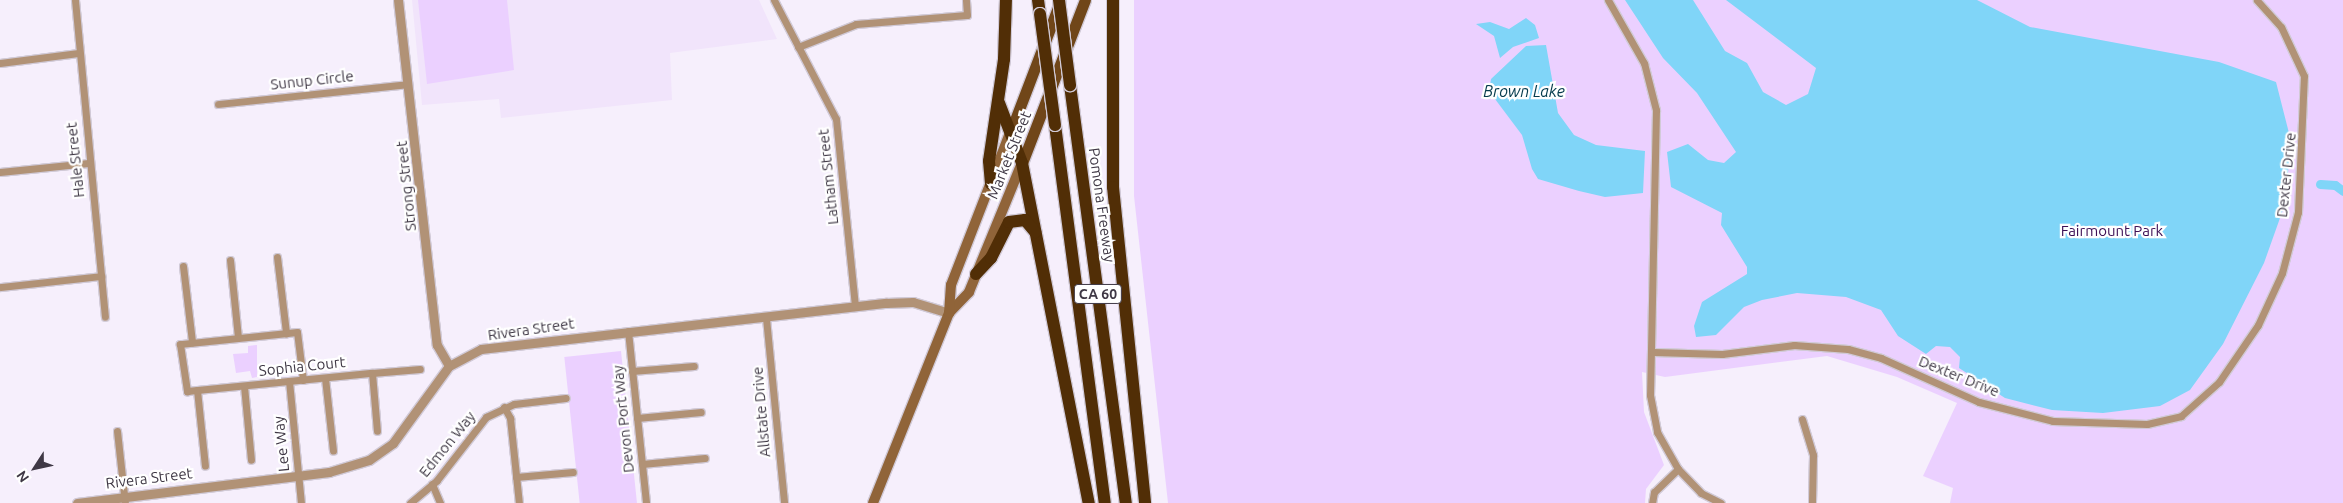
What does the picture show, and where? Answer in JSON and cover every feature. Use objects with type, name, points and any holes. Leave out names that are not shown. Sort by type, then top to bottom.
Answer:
[{"type":"highway","points":[[991,184],[989,161],[999,103],[1006,0]]},
{"type":"highway","name":"CA 60","points":[[1038,0],[1105,503]]},
{"type":"highway","name":"Pomona Freeway","points":[[1060,0],[1126,503]]},
{"type":"highway","points":[[1113,0],[1113,187],[1145,503]]},
{"type":"highway","points":[[999,103],[1022,163],[1089,503]]},
{"type":"highway","points":[[976,274],[991,258],[1010,222],[1025,220],[1035,232]]},
{"type":"main road","name":"Market Street","points":[[873,503],[948,313],[951,285],[1060,0]]},
{"type":"main road","name":"Market Street","points":[[948,313],[970,292],[1085,0]]},
{"type":"street","name":"Hale Street","points":[[75,0],[78,53],[105,316]]},
{"type":"street","name":"Strong Street","points":[[398,0],[437,345],[449,366]]},
{"type":"street","name":"Latham Street","points":[[774,0],[836,119],[855,307]]},
{"type":"street","points":[[798,47],[856,24],[967,15],[966,0]]},
{"type":"street","points":[[1608,0],[1644,63],[1656,110],[1653,352],[1650,394],[1657,432],[1678,469],[1701,492],[1721,503]]},
{"type":"street","name":"Dexter Drive","points":[[1653,352],[1722,354],[1794,345],[1848,349],[1881,358],[1980,402],[2053,421],[2147,424],[2181,416],[2219,382],[2258,325],[2282,273],[2298,212],[2304,76],[2281,27],[2257,0]]},
{"type":"street","points":[[0,63],[78,53]]},
{"type":"street","name":"Sunup Circle","points":[[218,104],[408,84]]},
{"type":"street","points":[[0,172],[89,163]]},
{"type":"street","points":[[277,257],[286,333]]},
{"type":"street","points":[[230,260],[238,338]]},
{"type":"street","points":[[183,266],[192,342],[297,332],[303,380]]},
{"type":"street","points":[[0,287],[101,276]]},
{"type":"street","name":"Rivera Street","points":[[77,503],[125,499],[299,475],[369,460],[393,443],[449,366],[481,350],[520,342],[914,302],[948,313]]},
{"type":"street","name":"Allstate Drive","points":[[766,318],[784,503]]},
{"type":"street","name":"Devon Port Way","points":[[628,331],[646,503]]},
{"type":"street","name":"Sophia Court","points":[[192,342],[180,344],[186,391],[420,369]]},
{"type":"street","points":[[632,371],[694,366]]},
{"type":"street","points":[[372,374],[378,431]]},
{"type":"street","points":[[325,378],[333,451]]},
{"type":"street","name":"Lee Way","points":[[289,382],[301,503]]},
{"type":"street","points":[[244,386],[251,460]]},
{"type":"street","points":[[197,390],[205,466]]},
{"type":"street","name":"Edmon Way","points":[[410,503],[432,484],[480,423],[504,407],[566,398]]},
{"type":"street","points":[[504,407],[510,418],[519,503]]},
{"type":"street","points":[[637,418],[701,412]]},
{"type":"street","points":[[1802,419],[1814,456],[1812,503]]},
{"type":"street","points":[[117,431],[125,499]]},
{"type":"street","points":[[642,464],[705,458]]},
{"type":"street","points":[[1652,503],[1654,492],[1678,469]]},
{"type":"street","points":[[516,478],[573,472]]},
{"type":"street","points":[[432,484],[440,503]]},
{"type":"shaded area","points":[[412,0],[759,0],[777,39],[670,53],[672,100],[501,118],[499,99],[422,105]]},
{"type":"green space","points":[[418,0],[507,0],[514,70],[427,84]]},
{"type":"green space","name":"Fairmount Park","points":[[1134,0],[2343,0],[2343,503],[1950,503],[1953,488],[1923,476],[1957,403],[1897,377],[1827,356],[1665,377],[1642,372],[1644,412],[1664,465],[1646,489],[1645,503],[1168,503],[1134,196]]},
{"type":"green space","points":[[257,345],[257,377],[252,378],[250,371],[236,373],[233,354],[248,353],[248,346]]},
{"type":"green space","points":[[621,351],[637,503],[580,503],[564,357]]},
{"type":"water","points":[[1625,0],[1693,0],[1725,51],[1747,63],[1763,92],[1786,105],[1808,94],[1816,68],[1726,0],[1977,0],[2030,27],[2219,62],[2276,82],[2291,141],[2285,204],[2264,263],[2223,344],[2190,390],[2160,406],[2103,413],[2052,410],[2005,398],[1959,368],[1960,357],[1950,347],[1936,346],[1926,354],[1898,336],[1881,310],[1846,297],[1797,293],[1762,300],[1744,307],[1716,335],[1696,337],[1694,326],[1702,302],[1747,274],[1747,267],[1721,225],[1722,213],[1671,187],[1667,152],[1688,144],[1708,160],[1724,163],[1736,152],[1697,93],[1663,58]]},
{"type":"water","points":[[1526,18],[1535,25],[1539,38],[1513,47],[1500,58],[1494,36],[1476,24],[1490,22],[1509,29]]},
{"type":"water","name":"Brown Lake","points":[[1546,45],[1558,113],[1574,135],[1596,145],[1645,151],[1643,193],[1605,197],[1538,179],[1532,169],[1522,135],[1489,91],[1491,79],[1526,46]]},
{"type":"waterway","points":[[2320,184],[2335,185],[2343,191]]}]
